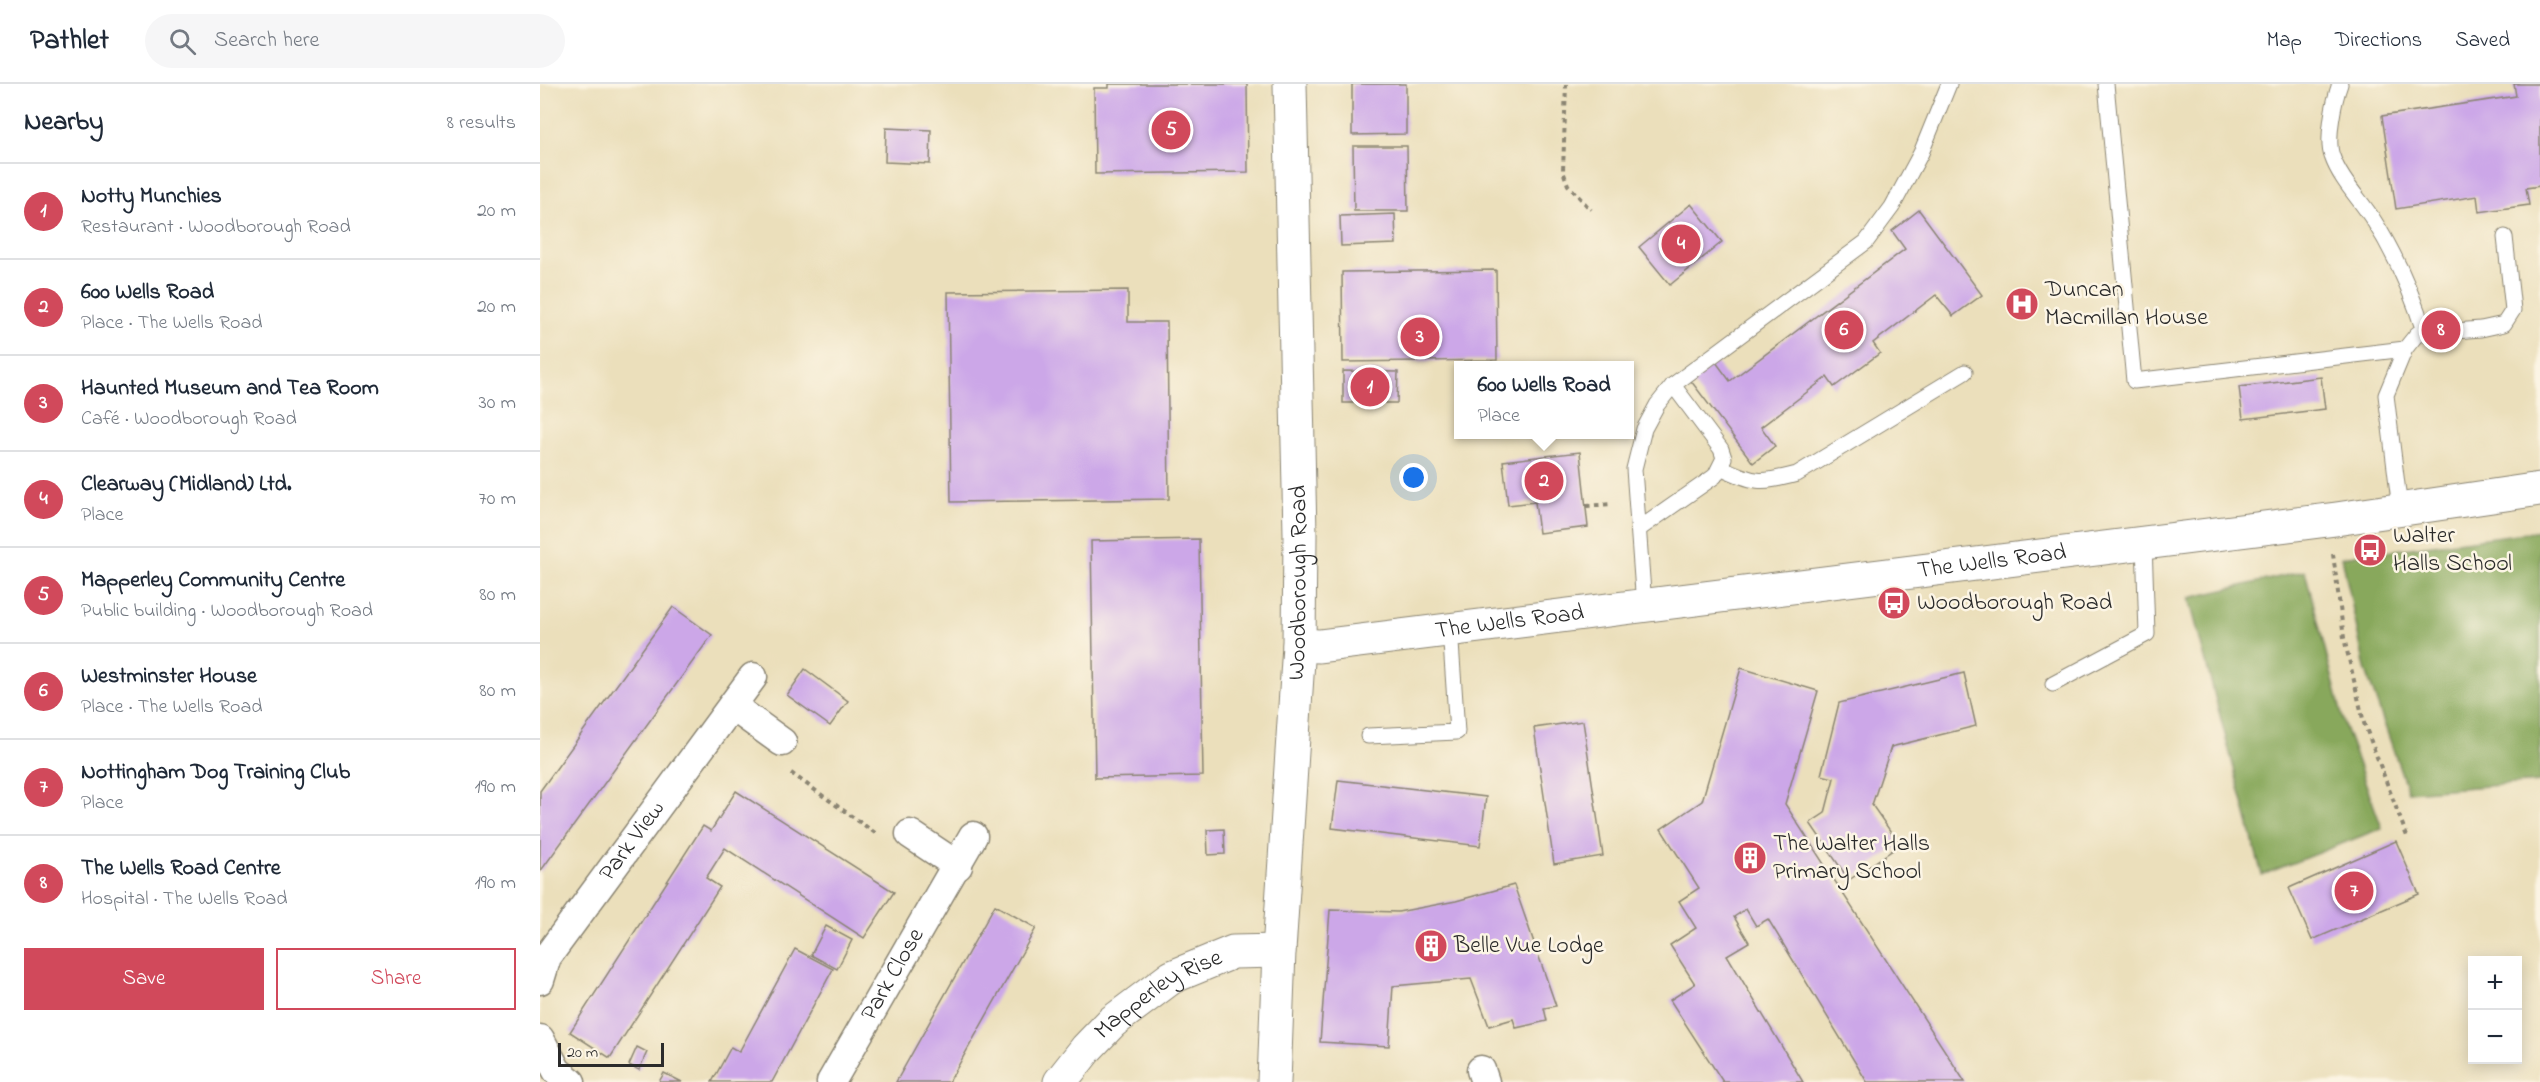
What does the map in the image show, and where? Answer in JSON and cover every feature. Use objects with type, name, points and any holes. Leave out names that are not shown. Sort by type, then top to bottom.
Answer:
[{"type":"street","name":"Woodborough Road","points":[[1274,1082],[1279,951],[1299,645],[1299,522],[1290,84]]},
{"type":"street","name":"The Wells Road","points":[[1299,645],[1319,646],[1449,628],[1644,606],[2336,519],[2540,489]]},
{"type":"street","name":"Park View","points":[[540,980],[547,957],[753,677]]},
{"type":"street","points":[[732,706],[784,756]]},
{"type":"street","points":[[910,834],[957,866]]},
{"type":"street","name":"Park Close","points":[[831,1082],[973,836]]},
{"type":"street","name":"Mapperley Rise","points":[[1060,1082],[1086,1048],[1112,1022],[1172,976],[1233,952],[1279,951]]},
{"type":"street","points":[[540,1039],[557,1071],[571,1082]]},
{"type":"lane","points":[[1644,606],[1634,469],[1644,429],[1657,405],[1672,385],[1866,242],[1892,207],[1921,153],[1948,84]]},
{"type":"lane","points":[[2106,84],[2134,381],[2405,349]]},
{"type":"lane","points":[[2340,84],[2332,120],[2331,153],[2339,172],[2362,202],[2394,252],[2409,286],[2425,334]]},
{"type":"lane","points":[[2400,509],[2386,395],[2405,349],[2417,334],[2481,329],[2505,324],[2512,310],[2505,237]]},
{"type":"lane","points":[[1720,467],[1752,481],[1767,481],[1797,474],[1965,372]]},
{"type":"lane","points":[[1639,529],[1715,476],[1724,458],[1721,449],[1672,385]]},
{"type":"lane","points":[[2053,684],[2146,634],[2144,542]]},
{"type":"lane","points":[[1368,736],[1458,732],[1449,628]]},
{"type":"path","points":[[1566,84],[1563,171],[1568,185],[1591,210]]},
{"type":"path","points":[[1586,506],[1614,504]]},
{"type":"path","points":[[2336,519],[2333,560],[2344,638],[2364,723],[2408,839]]},
{"type":"path","points":[[784,756],[880,837]]},
{"type":"green space","points":[[2540,531],[2540,782],[2408,792],[2365,668],[2342,557]]},
{"type":"green space","points":[[2305,571],[2345,727],[2382,828],[2262,875],[2189,598]]},
{"type":"building","points":[[1109,84],[1247,84],[1248,172],[1095,174],[1094,88],[1109,88]]},
{"type":"building","points":[[1352,84],[1406,84],[1406,134],[1352,135]]},
{"type":"building","points":[[2514,84],[2540,84],[2540,186],[2526,188],[2529,205],[2479,212],[2477,196],[2396,209],[2382,116],[2516,96]]},
{"type":"building","points":[[886,128],[931,130],[930,164],[885,162]]},
{"type":"building","points":[[1353,146],[1407,146],[1408,211],[1354,211]]},
{"type":"building","points":[[1691,204],[1722,242],[1670,285],[1639,247]]},
{"type":"building","points":[[1919,210],[1982,295],[1953,316],[1936,295],[1873,343],[1880,353],[1834,387],[1827,377],[1761,427],[1775,446],[1753,463],[1691,381],[1716,362],[1730,381],[1905,249],[1892,231]]},
{"type":"building","points":[[1395,214],[1396,244],[1341,246],[1340,216]]},
{"type":"building","points":[[1496,270],[1497,360],[1343,362],[1342,272]]},
{"type":"building","points":[[1128,290],[1128,322],[1167,322],[1169,499],[951,502],[948,292]]},
{"type":"building","points":[[1343,371],[1398,372],[1397,403],[1343,403]]},
{"type":"building","points":[[2321,377],[2325,409],[2243,419],[2239,387]]},
{"type":"building","points":[[1580,452],[1588,527],[1539,533],[1535,502],[1508,505],[1503,461]]},
{"type":"building","points":[[1199,539],[1203,776],[1095,778],[1091,541]]},
{"type":"building","points":[[673,607],[712,635],[540,872],[540,791]]},
{"type":"building","name":"The Walter Halls Primary School","points":[[1741,668],[1818,691],[1785,804],[1965,1082],[1867,1082],[1768,919],[1756,926],[1746,909],[1734,917],[1749,942],[1727,955],[1803,1082],[1723,1082],[1670,1000],[1695,984],[1670,945],[1696,928],[1679,901],[1699,888],[1661,829],[1702,801]]},
{"type":"building","points":[[805,669],[848,701],[830,726],[787,695]]},
{"type":"building","points":[[1964,673],[1976,726],[1891,747],[1872,805],[1900,845],[1849,880],[1810,823],[1825,813],[1834,778],[1821,775],[1839,703]]},
{"type":"building","points":[[1583,721],[1603,856],[1554,864],[1534,728]]},
{"type":"building","points":[[1338,780],[1486,797],[1480,846],[1332,828]]},
{"type":"building","points":[[736,791],[894,892],[864,938],[725,848],[706,878],[720,887],[610,1058],[570,1032],[703,826],[711,831]]},
{"type":"building","points":[[1224,829],[1225,854],[1208,855],[1207,830]]},
{"type":"building","points":[[2396,841],[2419,894],[2312,940],[2289,888]]},
{"type":"building","name":"Belle Vue Lodge","points":[[1514,885],[1556,1006],[1544,1008],[1547,1021],[1516,1028],[1513,1019],[1489,1026],[1471,979],[1393,986],[1389,1046],[1320,1042],[1330,910],[1398,912],[1456,901]]},
{"type":"building","points":[[995,905],[1036,928],[949,1082],[896,1082]]},
{"type":"building","points":[[826,926],[852,940],[837,969],[811,955]]},
{"type":"building","points":[[795,949],[833,969],[772,1082],[712,1082],[731,1047],[739,1052]]},
{"type":"building","points":[[637,1047],[647,1052],[639,1070],[629,1065]]},
{"type":"building","points":[[664,1073],[682,1082],[659,1082]]},
{"type":"place","name":"Mapperley Community Centre","points":[[1171,130]]},
{"type":"place","name":"Clearway (Midland) Ltd.","points":[[1681,244]]},
{"type":"place","name":"Duncan Macmillan House","points":[[2022,304]]},
{"type":"place","name":"Westminster House","points":[[1844,330]]},
{"type":"place","name":"The Wells Road Centre","points":[[2441,330]]},
{"type":"place","name":"Haunted Museum and Tea Room","points":[[1420,337]]},
{"type":"place","name":"Notty Munchies","points":[[1370,387]]},
{"type":"place","name":"600 Wells Road","points":[[1544,481]]},
{"type":"place","name":"Walter Halls School","points":[[2370,550]]},
{"type":"place","name":"Woodborough Road","points":[[1894,603]]},
{"type":"place","name":"The Walter Halls Primary School","points":[[1750,858]]},
{"type":"place","name":"Nottingham Dog Training Club","points":[[2354,891]]},
{"type":"place","name":"Belle Vue Lodge","points":[[1431,946]]}]
